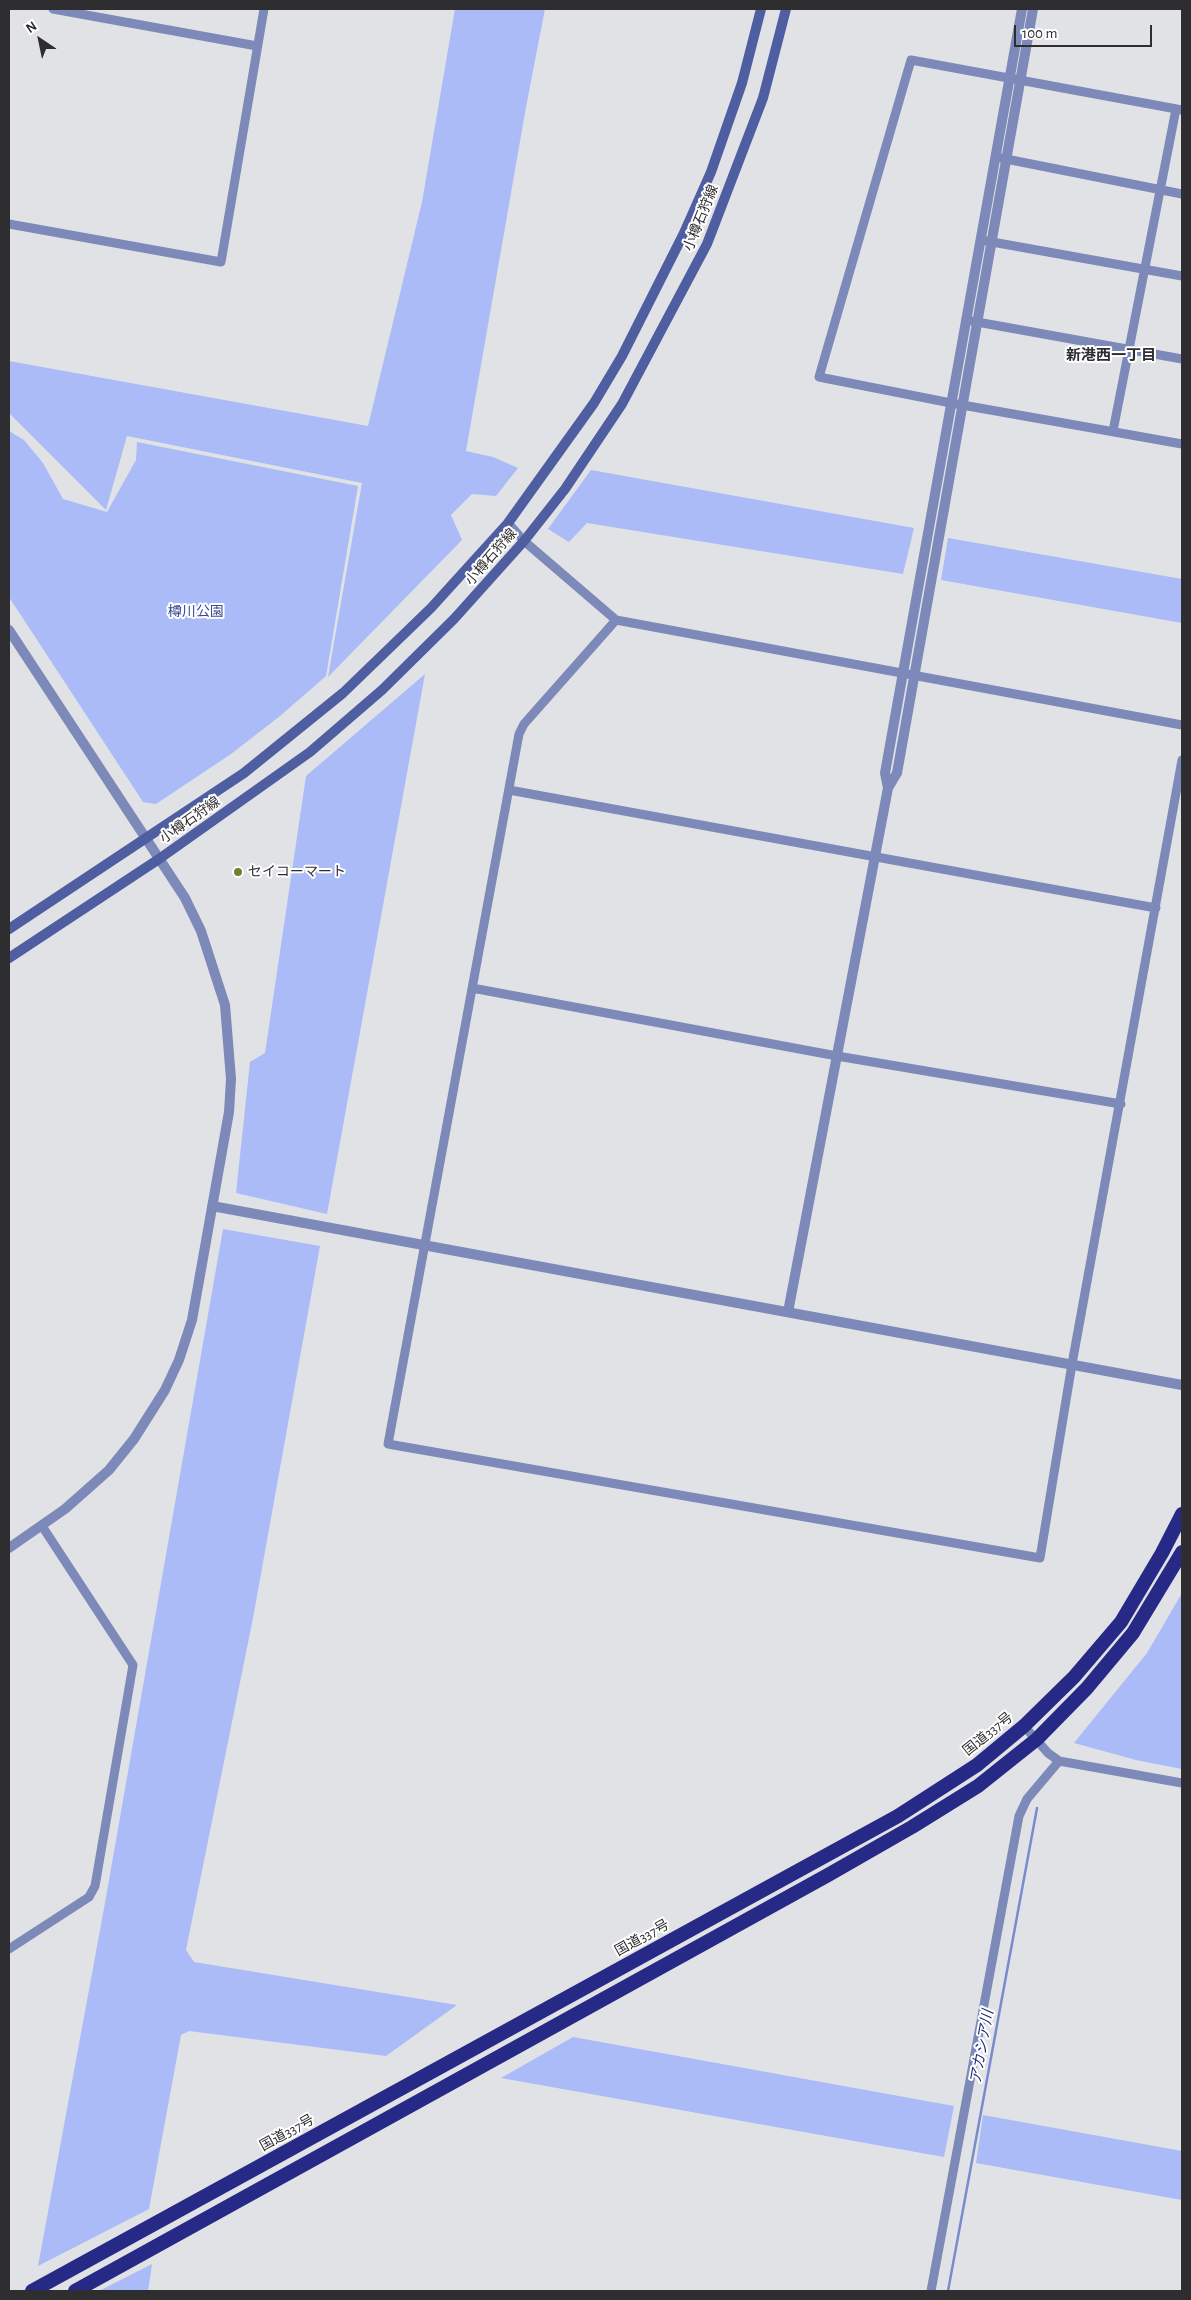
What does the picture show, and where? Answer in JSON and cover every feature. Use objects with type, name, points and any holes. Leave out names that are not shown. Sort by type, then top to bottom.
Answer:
[{"type":"highway","name":"国道337号","points":[[32,2291],[898,1816],[977,1765],[1024,1726],[1074,1678],[1121,1622],[1162,1553],[1182,1514]]},
{"type":"highway","points":[[75,2291],[912,1828],[978,1786],[1036,1740],[1086,1688],[1133,1633],[1182,1552]]},
{"type":"main road","name":"小樽石狩線","points":[[9,929],[244,773],[343,693],[431,608],[508,523],[594,403],[622,356],[684,233],[710,172],[742,83],[761,9]]},
{"type":"main road","name":"小樽石狩線","points":[[9,958],[159,859],[310,752],[352,718],[454,619],[524,540],[565,488],[622,404],[707,244],[763,98],[786,9]]},
{"type":"street","points":[[53,9],[257,46]]},
{"type":"street","points":[[9,224],[221,262],[264,9]]},
{"type":"street","points":[[888,788],[885,773],[1022,9]]},
{"type":"street","points":[[788,1312],[888,788],[897,773],[1034,9]]},
{"type":"street","points":[[1113,431],[1160,191],[1179,109],[911,60],[819,377],[1182,444]]},
{"type":"street","points":[[995,157],[1182,194]]},
{"type":"street","points":[[981,240],[1182,276]]},
{"type":"street","points":[[966,320],[1182,359]]},
{"type":"street","points":[[508,523],[524,540],[616,620],[1182,725]]},
{"type":"street","points":[[616,620],[524,724],[519,734],[388,1444],[1040,1558],[1072,1364],[1121,1104],[1182,760]]},
{"type":"street","points":[[9,630],[185,898],[201,931],[225,1005],[231,1087],[229,1112],[192,1320],[179,1360],[161,1398],[134,1439],[109,1470],[88,1490],[42,1526],[9,1548]]},
{"type":"street","points":[[509,790],[1156,908]]},
{"type":"street","points":[[472,988],[837,1056],[1121,1104]]},
{"type":"street","points":[[212,1206],[1182,1384]]},
{"type":"street","points":[[9,1949],[89,1897],[95,1886],[133,1665],[42,1526]]},
{"type":"street","points":[[1024,1726],[1048,1753],[1060,1761],[1182,1783]]},
{"type":"street","points":[[931,2291],[1019,1816],[1027,1799],[1060,1761]]},
{"type":"green space","points":[[455,9],[545,9],[466,451],[493,457],[518,468],[496,496],[472,494],[451,515],[462,540],[328,677],[362,483],[127,436],[106,510],[9,413],[9,361],[368,426],[422,202]]},
{"type":"green space","name":"樽川公園","points":[[9,431],[24,440],[43,463],[63,499],[107,512],[136,460],[137,442],[358,486],[326,676],[280,716],[231,754],[156,804],[143,802],[9,597]]},
{"type":"green space","points":[[591,470],[914,528],[903,574],[587,523],[569,542],[548,529]]},
{"type":"green space","points":[[948,538],[1182,579],[1182,623],[941,580]]},
{"type":"green space","points":[[425,674],[327,1214],[236,1193],[250,1062],[265,1053],[306,776]]},
{"type":"green space","points":[[223,1229],[320,1246],[253,1618],[186,1950],[194,1962],[457,2005],[386,2056],[189,2031],[181,2035],[149,2209],[38,2266],[105,1903]]},
{"type":"green space","points":[[1182,1593],[1182,1769],[1136,1760],[1074,1743],[1147,1653]]},
{"type":"green space","points":[[573,2037],[954,2106],[944,2157],[501,2078]]},
{"type":"green space","points":[[983,2115],[1182,2151],[1182,2200],[976,2163]]},
{"type":"green space","points":[[152,2264],[148,2291],[99,2291]]},
{"type":"waterway","name":"アカシア川","points":[[948,2291],[1037,1808]]},
{"type":"place","name":"セイコーマート","points":[[238,872]]},
{"type":"district","name":"新港西一丁目","points":[[1111,355]]}]
